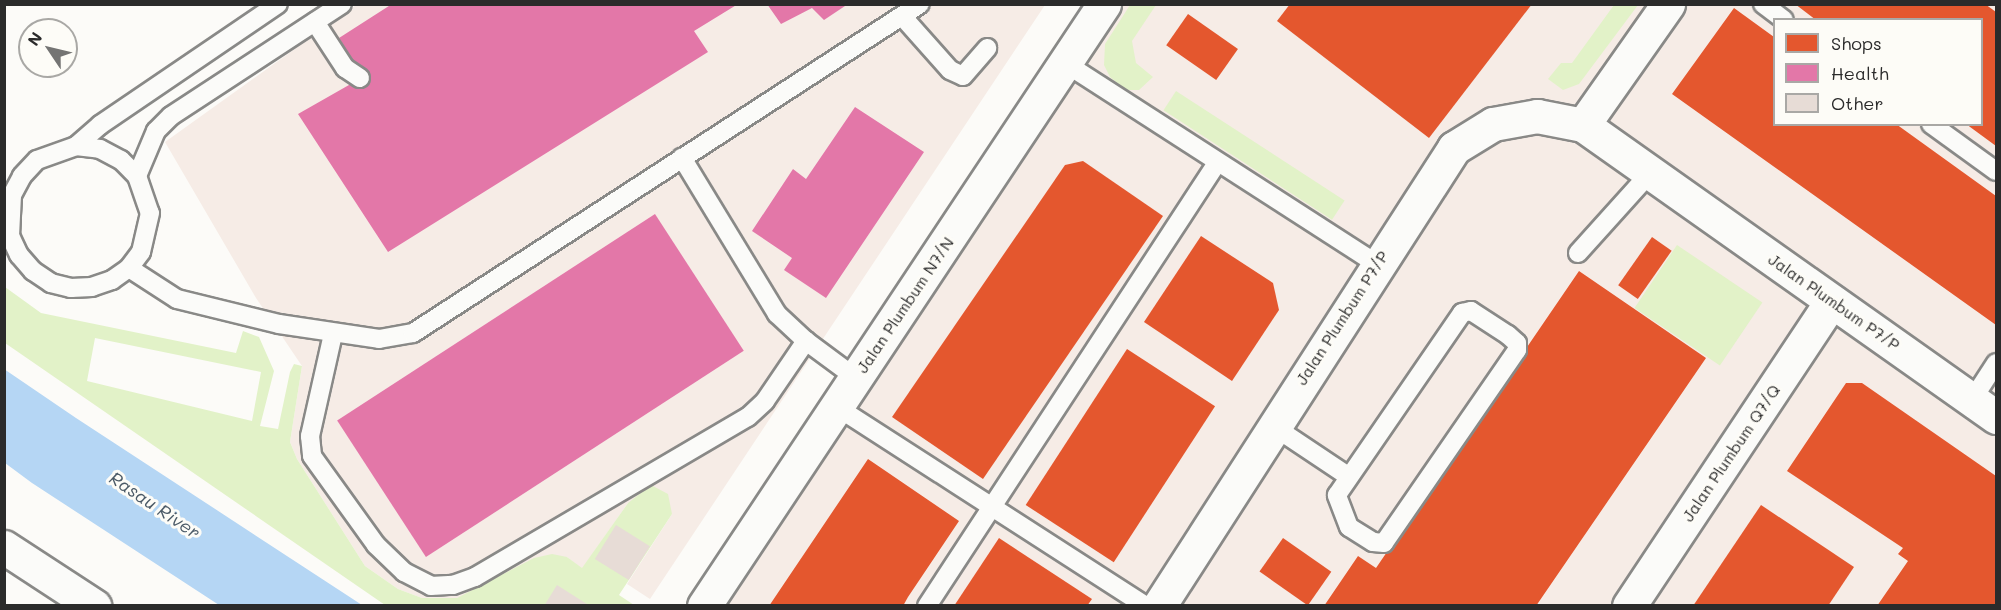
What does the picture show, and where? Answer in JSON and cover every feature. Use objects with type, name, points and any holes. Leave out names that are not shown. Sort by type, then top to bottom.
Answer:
[{"type":"street","name":"Jalan Plumbum N7/N","points":[[704,606],[1104,4]]},
{"type":"street","points":[[1582,125],[1668,4]]},
{"type":"street","name":"Jalan Plumbum P7/P","points":[[1159,606],[1377,264],[1454,148],[1493,124],[1538,116],[1582,125],[1984,408]]},
{"type":"street","name":"Jalan Plumbum Q7/Q","points":[[1629,606],[1832,301]]},
{"type":"street","points":[[4,547],[93,606]]},
{"type":"lane","points":[[76,147],[100,125],[278,4]]},
{"type":"lane","points":[[137,176],[156,131],[171,116],[342,4]]},
{"type":"lane","points":[[129,268],[177,299],[333,334],[379,339],[413,333],[920,4]]},
{"type":"lane","points":[[1763,4],[1781,18]]},
{"type":"lane","points":[[902,16],[950,70],[963,76],[987,48]]},
{"type":"lane","points":[[315,22],[345,68],[360,78]]},
{"type":"lane","points":[[1065,63],[1216,163],[1377,264]]},
{"type":"lane","points":[[1935,126],[1996,171]]},
{"type":"lane","points":[[76,147],[100,149],[121,160],[137,176],[150,213],[141,252],[129,268],[112,280],[92,287],[71,288],[51,283],[33,271],[15,246],[8,215],[12,195],[22,176],[37,160],[76,147]]},
{"type":"lane","points":[[682,158],[777,314],[806,341],[856,378]]},
{"type":"lane","points":[[927,606],[993,509],[1216,163]]},
{"type":"lane","points":[[1578,253],[1650,173]]},
{"type":"lane","points":[[1471,311],[1484,317],[1517,344],[1517,350],[1384,543],[1373,542],[1349,527],[1337,495],[1348,476],[1462,313],[1471,311]]},
{"type":"lane","points":[[333,334],[310,436],[312,456],[376,545],[404,572],[431,586],[453,585],[475,577],[748,417],[765,401],[806,341]]},
{"type":"lane","points":[[1984,408],[1996,363]]},
{"type":"lane","points":[[837,407],[1146,606]]},
{"type":"lane","points":[[1273,426],[1348,476]]},
{"type":"shaded area","points":[[356,5],[1045,5],[650,599],[627,584],[672,514],[628,503],[582,569],[567,557],[457,598],[422,598],[398,589],[365,566],[297,459],[290,442],[302,366],[256,298],[165,142]]},
{"type":"shaded area","points":[[1118,5],[1996,5],[1996,605],[718,606]]},
{"type":"green space","points":[[1130,5],[1156,5],[1132,41],[1136,63],[1153,77],[1139,90],[1126,90],[1110,77],[1104,65],[1105,44]]},
{"type":"green space","points":[[1614,5],[1638,5],[1579,84],[1563,90],[1548,79],[1561,63],[1572,63]]},
{"type":"green space","points":[[1176,91],[1345,200],[1332,220],[1163,110]]},
{"type":"green space","points":[[1677,245],[1762,303],[1720,366],[1635,308]]},
{"type":"green space","points":[[5,287],[41,313],[236,353],[243,331],[259,337],[274,371],[260,426],[278,429],[290,372],[294,364],[302,366],[290,442],[297,459],[365,566],[398,589],[422,598],[457,598],[534,558],[552,554],[567,557],[582,568],[628,503],[651,485],[668,494],[672,514],[619,595],[634,605],[385,605],[5,343]],"holes":[[[95,338],[261,372],[252,421],[87,381]]]},
{"type":"water","name":"Rasau River","points":[[4,369],[362,605],[219,605],[32,483],[5,463]]},
{"type":"building: Shops","points":[[1290,4],[1532,4],[1429,138],[1277,21]]},
{"type":"building: Shops","points":[[1795,4],[1985,4],[1996,12],[1996,146],[1969,126],[1983,126],[1983,18],[1813,18]]},
{"type":"building: Shops","points":[[1734,8],[1773,36],[1773,126],[1899,126],[1996,196],[1996,325],[1672,94]]},
{"type":"building: Shops","points":[[1188,14],[1238,49],[1216,80],[1166,45]]},
{"type":"building: Shops","points":[[1083,161],[1163,216],[983,479],[892,417],[1065,165]]},
{"type":"building: Shops","points":[[1201,236],[1273,283],[1279,310],[1232,381],[1144,322]]},
{"type":"building: Shops","points":[[1652,237],[1672,251],[1638,299],[1618,285]]},
{"type":"building: Shops","points":[[1579,271],[1706,358],[1536,606],[1324,606],[1358,556],[1376,568]]},
{"type":"building: Shops","points":[[1127,349],[1215,406],[1114,562],[1026,505]]},
{"type":"building: Shops","points":[[1846,383],[1862,383],[1996,476],[1996,606],[1877,606],[1908,561],[1898,554],[1903,548],[1787,471]]},
{"type":"building: Shops","points":[[868,459],[959,521],[903,606],[769,606]]},
{"type":"building: Shops","points":[[1761,505],[1854,567],[1828,606],[1693,606]]},
{"type":"building: Shops","points":[[999,538],[1092,599],[1087,606],[954,606]]},
{"type":"building: Shops","points":[[1283,538],[1331,572],[1308,605],[1259,572]]},
{"type":"building: Health","points":[[392,4],[738,4],[694,31],[708,52],[388,252],[298,114],[363,77],[339,38]]},
{"type":"building: Health","points":[[767,4],[848,4],[824,20],[812,8],[781,24]]},
{"type":"building: Health","points":[[855,107],[924,152],[826,298],[784,270],[792,258],[752,231],[793,169],[806,179]]},
{"type":"building: Health","points":[[655,214],[744,351],[426,557],[337,420]]},
{"type":"building: Other","points":[[616,525],[650,546],[629,580],[595,559]]},
{"type":"building: Other","points":[[557,585],[590,606],[544,606]]}]
